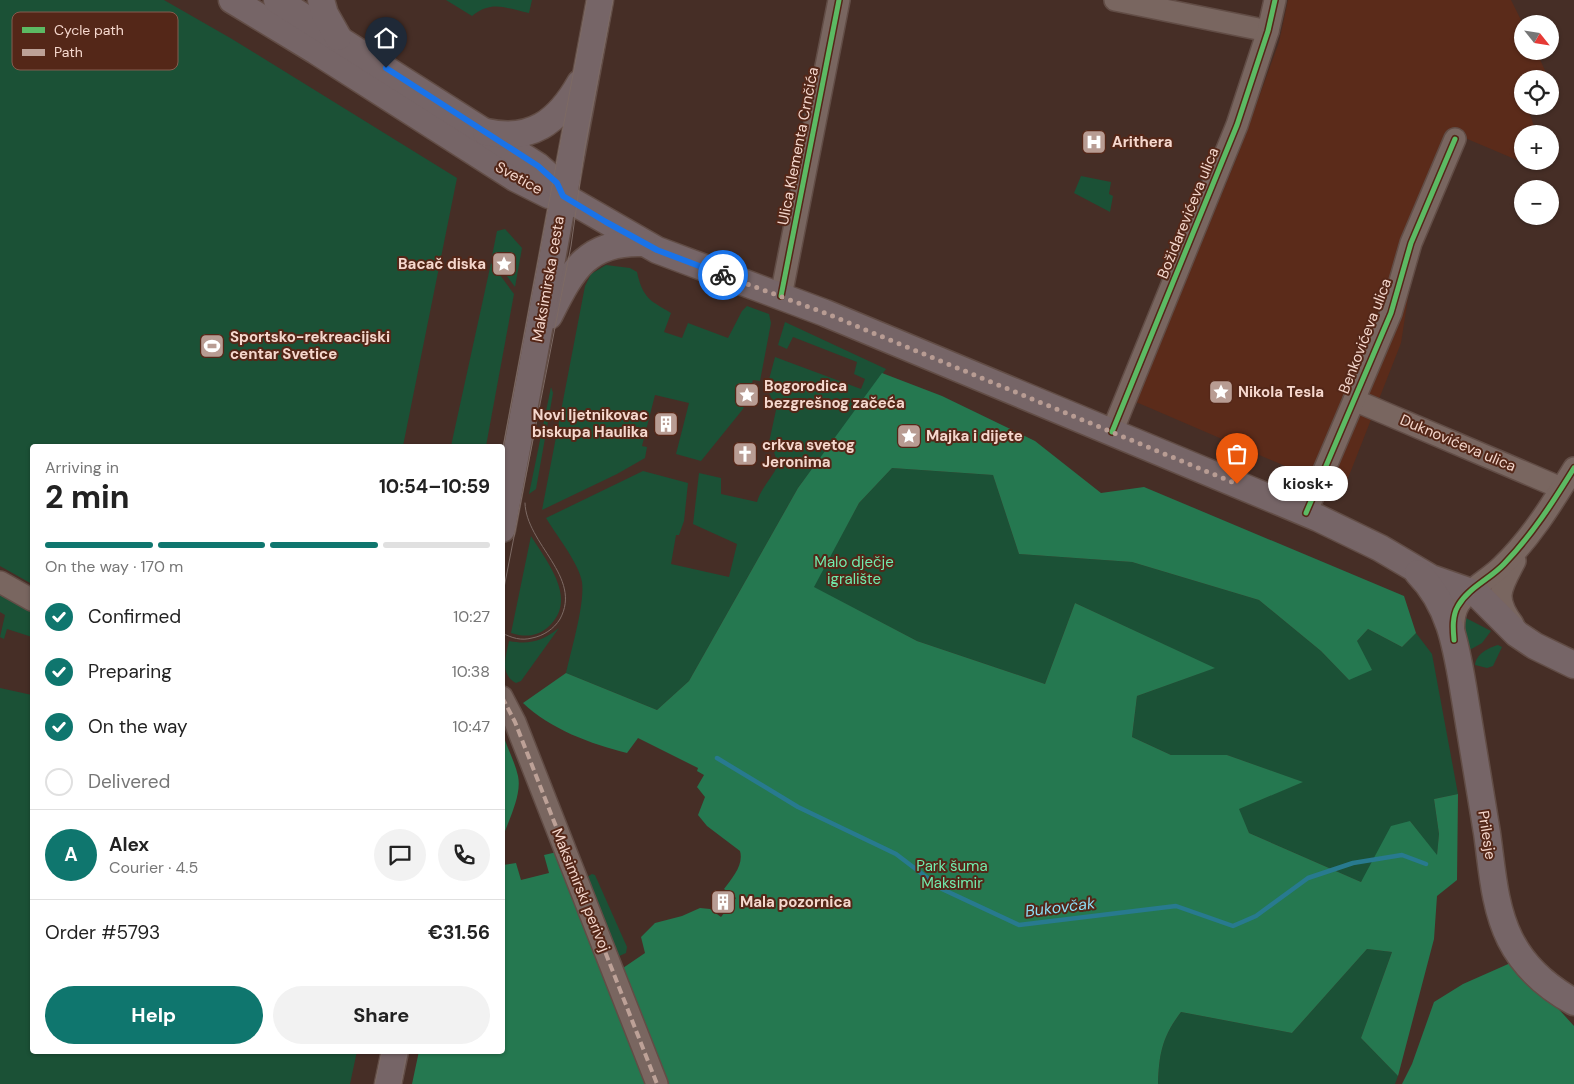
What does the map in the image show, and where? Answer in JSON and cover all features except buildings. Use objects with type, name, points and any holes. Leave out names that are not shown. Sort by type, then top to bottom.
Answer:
[{"type":"main road","name":"Svetice","points":[[232,0],[277,5],[338,37],[545,172],[557,183],[563,196],[549,195],[515,178],[277,5]]},
{"type":"main road","points":[[321,0],[325,14],[338,37]]},
{"type":"main road","name":"Maksimirska cesta","points":[[505,513],[600,0]]},
{"type":"main road","points":[[484,132],[510,135],[537,129],[554,118],[566,106],[586,74]]},
{"type":"main road","points":[[563,196],[643,243],[679,259],[781,296],[1306,513],[1380,548],[1420,576],[1471,591],[1482,598],[1504,622],[1525,640],[1574,665]]},
{"type":"main road","points":[[537,341],[568,280],[582,261],[600,249],[624,244],[643,243]]},
{"type":"main road","name":"Prilesje","points":[[1420,576],[1442,606],[1454,640],[1494,879],[1505,928],[1520,957],[1534,973],[1549,986],[1574,1002]]},
{"type":"main road","points":[[388,1084],[394,1054]]},
{"type":"street","name":"Ulica Klementa Crnčića","points":[[781,296],[839,0]]},
{"type":"street","points":[[1115,0],[1268,31]]},
{"type":"street","name":"Božidarevićeva ulica","points":[[1112,432],[1237,124],[1268,31],[1275,0]]},
{"type":"street","name":"Benkovićeva ulica","points":[[1306,513],[1390,313],[1411,243],[1455,139]]},
{"type":"street","name":"Duknovićeva ulica","points":[[1354,400],[1562,488]]},
{"type":"street","points":[[1525,640],[1507,616],[1500,596],[1505,580],[1528,538],[1574,468]]},
{"type":"street","name":"Prilesje","points":[[1454,640],[1456,610],[1471,591],[1502,566],[1528,538]]},
{"type":"street","points":[[0,582],[30,599]]},
{"type":"street","name":"Maksimirski perivoj","points":[[505,703],[511,712],[657,1084]]},
{"type":"shaded area","points":[[1288,0],[1511,0],[1518,15],[1514,15],[1514,60],[1540,60],[1545,70],[1514,70],[1514,115],[1530,115],[1534,125],[1514,125],[1514,159],[1465,138],[1415,252],[1401,343],[1343,491],[1136,402],[1239,152],[1279,42]]},
{"type":"green space","name":"Sportsko-rekreacijski centar Svetice","points":[[0,0],[164,0],[232,39],[457,178],[403,444],[30,444],[30,583],[0,566]]},
{"type":"green space","points":[[446,0],[532,0],[529,13],[492,7],[479,11],[472,16]]},
{"type":"green space","points":[[1081,176],[1111,182],[1109,194],[1113,196],[1110,212],[1074,193]]},
{"type":"green space","points":[[505,229],[522,248],[515,287],[492,256],[497,231]]},
{"type":"green space","points":[[491,263],[514,294],[486,444],[451,444]]},
{"type":"green space","points":[[606,265],[630,268],[637,272],[645,294],[653,302],[671,313],[664,332],[682,338],[688,323],[728,338],[742,311],[747,306],[769,314],[771,323],[760,381],[753,380],[743,409],[701,461],[676,454],[689,403],[655,395],[642,446],[647,447],[645,458],[617,474],[542,510],[585,286],[591,274]]},
{"type":"green space","points":[[785,322],[886,369],[798,488],[689,681],[657,710],[566,673],[580,614],[582,582],[577,566],[546,518],[643,471],[688,483],[684,521],[679,535],[676,535],[671,564],[729,577],[737,544],[693,524],[699,473],[721,478],[721,494],[757,502],[778,465],[774,452],[768,447],[776,410],[767,387],[775,357],[861,389],[865,379],[854,374],[857,362],[793,337],[787,349],[778,345]]},
{"type":"green space","name":"Park šuma Maksimir","points":[[882,373],[942,396],[1035,441],[1101,493],[1144,487],[1404,596],[1416,633],[1402,647],[1368,629],[1357,641],[1372,670],[1349,680],[1321,651],[1259,600],[1132,562],[1019,554],[993,475],[892,468],[859,503],[814,587],[917,641],[1045,684],[1075,603],[1215,668],[1137,696],[1132,737],[1171,755],[1227,755],[1303,782],[1239,809],[1249,833],[1361,882],[1391,826],[1410,821],[1437,855],[1439,834],[1434,799],[1458,794],[1457,880],[1437,896],[1434,939],[1398,1076],[1361,1038],[1392,952],[1367,949],[1292,1033],[1181,1012],[1163,1046],[1159,1064],[1158,1084],[412,1084],[418,1054],[505,1054],[505,865],[516,863],[521,880],[549,873],[544,855],[557,852],[620,970],[645,953],[641,937],[655,923],[682,916],[700,908],[710,909],[721,917],[736,898],[724,889],[739,866],[740,851],[707,826],[698,815],[705,797],[697,787],[704,775],[697,771],[698,768],[638,738],[627,753],[585,740],[546,721],[523,703],[566,673],[657,710],[689,681],[798,488]]},
{"type":"green space","points":[[551,387],[553,393],[536,489],[529,494]]},
{"type":"green space","name":"Malo dječje igralište","points":[[892,468],[993,475],[1019,554],[1132,562],[1259,600],[1321,651],[1349,680],[1357,641],[1368,629],[1402,647],[1416,633],[1432,654],[1458,794],[1434,799],[1439,834],[1437,856],[1410,821],[1361,882],[1249,833],[1238,809],[1302,782],[1227,755],[1171,755],[1132,737],[1137,696],[1214,668],[1075,603],[1045,684],[917,641],[813,587],[859,503]]},
{"type":"green space","points":[[531,536],[552,569],[561,594],[561,606],[556,617],[543,631],[534,635],[521,635],[511,633]]},
{"type":"green space","points":[[0,592],[30,609],[30,636],[7,629],[4,639],[0,637],[5,615],[0,612]]},
{"type":"green space","points":[[1464,617],[1491,631],[1482,643],[1466,652],[1461,622]]},
{"type":"green space","points":[[559,628],[521,681],[516,683],[507,675],[505,659],[509,641],[536,641]]},
{"type":"green space","points":[[1498,645],[1502,647],[1493,666],[1487,668],[1475,665],[1480,655]]},
{"type":"green space","points":[[0,688],[30,695],[30,1054],[356,1054],[350,1084],[0,1084]]},
{"type":"green space","points":[[505,739],[517,771],[519,783],[517,799],[505,832]]},
{"type":"green space","points":[[592,874],[595,875],[627,947],[626,953],[617,957],[585,878]]},
{"type":"green space","points":[[1367,949],[1392,952],[1361,1038],[1398,1076],[1395,1084],[1158,1084],[1159,1063],[1163,1046],[1170,1029],[1181,1012],[1292,1033]]},
{"type":"green space","points":[[1515,961],[1574,1026],[1574,1084],[1402,1084],[1412,1064],[1434,1002],[1463,984]]},
{"type":"waterway","name":"Bukovčak","points":[[717,758],[798,807],[896,854],[942,889],[1019,925],[1176,906],[1233,926],[1256,916],[1308,878],[1353,863],[1402,855],[1426,864]]},
{"type":"tram line","points":[[504,444],[587,0]]},
{"type":"tram line","points":[[505,583],[571,246],[585,146],[613,0]]},
{"type":"tram line","points":[[505,634],[513,638],[528,639],[548,632],[558,623],[565,604],[564,589],[559,575],[534,533],[525,503]]},
{"type":"tram line","points":[[375,1084],[381,1054]]},
{"type":"tram line","points":[[401,1084],[406,1054]]},
{"type":"marked path","points":[[505,703],[515,722],[657,1084]]},
{"type":"cycle path","points":[[781,296],[839,0]]},
{"type":"cycle path","points":[[1112,432],[1237,125],[1268,31],[1275,0]]},
{"type":"cycle path","points":[[1306,513],[1391,313],[1411,243],[1455,139]]},
{"type":"cycle path","points":[[1454,640],[1454,618],[1462,600],[1498,569],[1524,542],[1574,468]]},
{"type":"way so far","points":[[723,275],[825,313],[1237,484]]},
{"type":"place","name":"Arithera","points":[[1094,142]]},
{"type":"place","name":"Bacač diska","points":[[504,264]]},
{"type":"place","name":"Sportsko-rekreacijski centar Svetice","points":[[212,346]]},
{"type":"place","name":"Nikola Tesla","points":[[1221,392]]},
{"type":"place","name":"Bogorodica bezgrešnog začeća","points":[[747,395]]},
{"type":"place","name":"Novi ljetnikovac biskupa Haulika","points":[[666,424]]},
{"type":"place","name":"Majka i dijete","points":[[909,436]]},
{"type":"place","name":"crkva svetog Jeronima","points":[[745,454]]},
{"type":"place","name":"kiosk+","points":[[1237,484]]},
{"type":"place","name":"Mala pozornica","points":[[723,902]]},
{"type":"route","points":[[386,68],[538,166],[557,183],[563,196],[577,205],[657,250],[723,275]]}]
